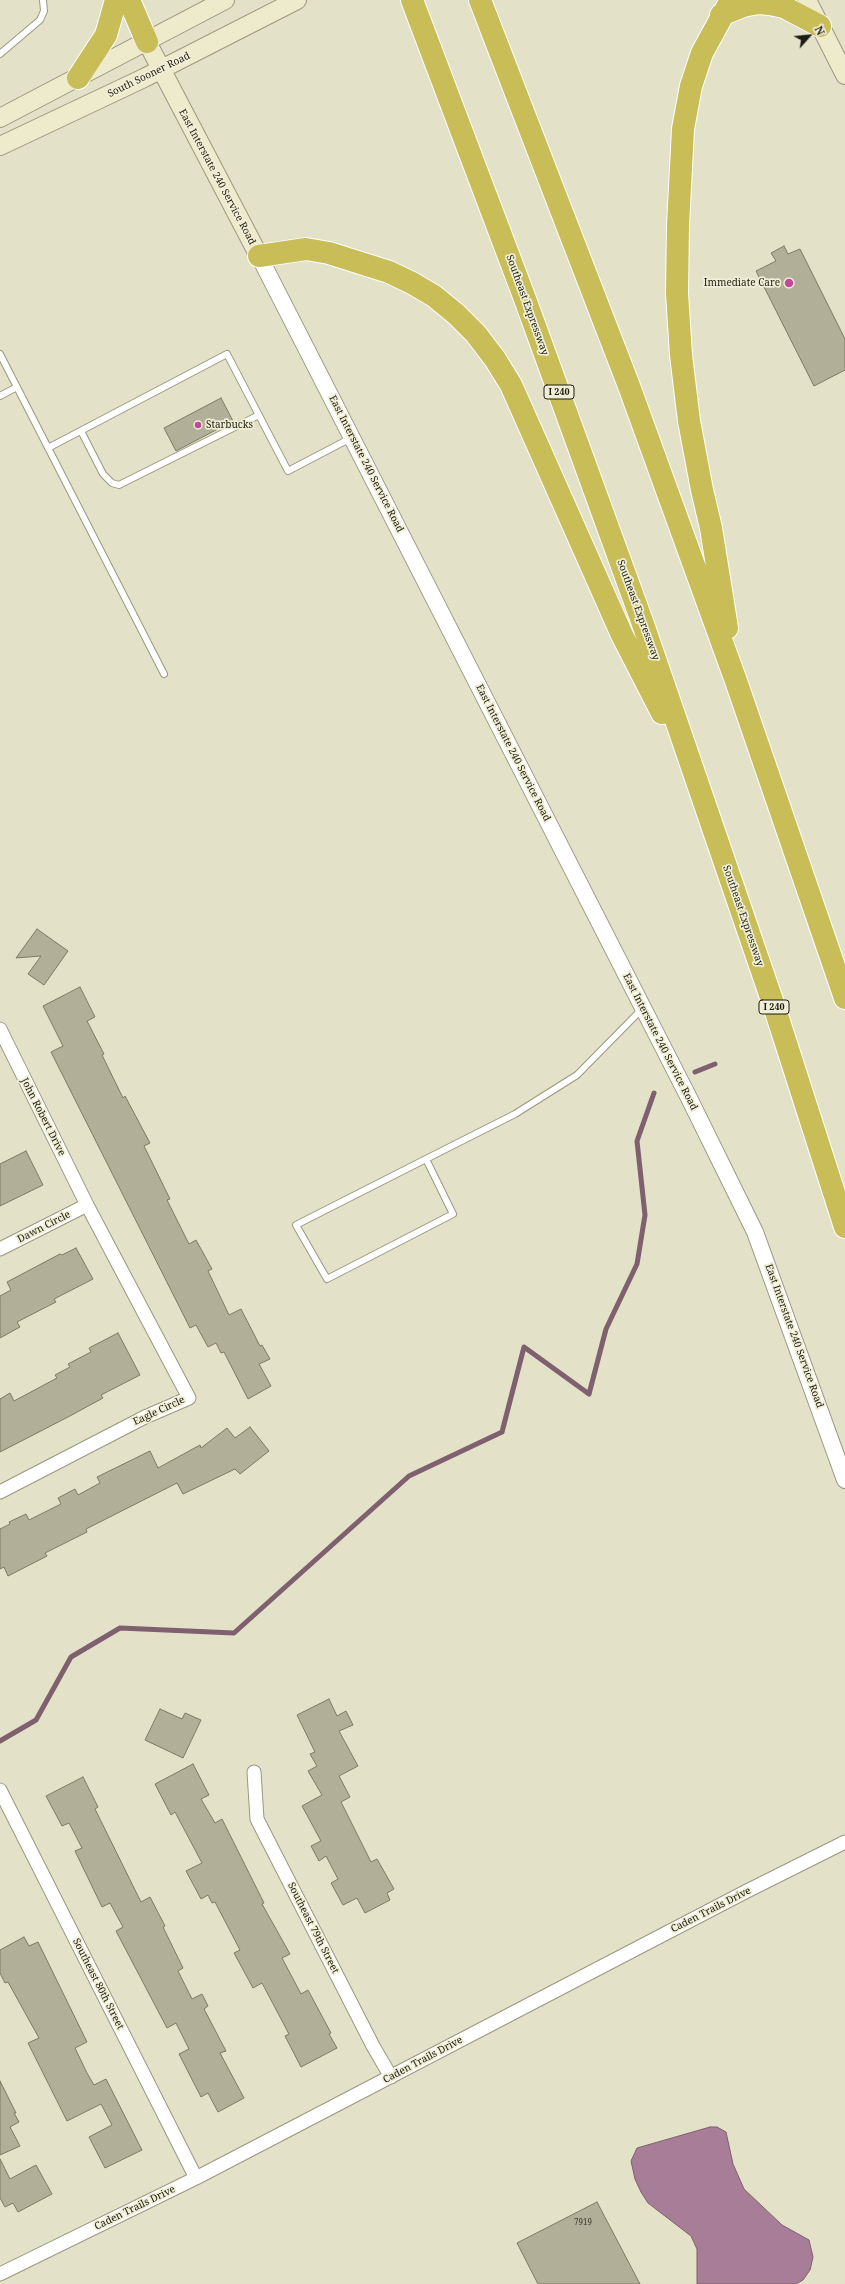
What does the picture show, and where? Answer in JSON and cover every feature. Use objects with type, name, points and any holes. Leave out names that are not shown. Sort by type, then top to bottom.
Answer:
[{"type":"highway","points":[[78,78],[106,35],[116,0]]},
{"type":"highway","points":[[129,0],[146,42]]},
{"type":"highway","name":"Southeast Expressway","points":[[412,0],[533,321],[643,624],[845,1227]]},
{"type":"highway","points":[[480,0],[629,386],[736,681],[845,998]]},
{"type":"highway","points":[[736,681],[711,528],[689,421],[681,356],[676,294],[683,129],[691,86],[702,53],[726,8],[758,3],[770,4],[784,7],[820,26]]},
{"type":"highway","points":[[259,256],[306,250],[329,253],[389,272],[434,296],[456,314],[476,334],[495,359],[511,386],[622,635],[699,788]]},
{"type":"main road","points":[[0,118],[225,0]]},
{"type":"main road","name":"South Sooner Road","points":[[0,146],[160,70],[297,0]]},
{"type":"main road","points":[[807,0],[845,75]]},
{"type":"main road","name":"East Interstate 240 Service Road","points":[[146,42],[259,256]]},
{"type":"street","name":"East Interstate 240 Service Road","points":[[259,256],[643,1008],[755,1232],[845,1480]]},
{"type":"street","name":"John Robert Drive","points":[[0,1029],[87,1205]]},
{"type":"street","name":"Dawn Circle","points":[[0,1249],[87,1205]]},
{"type":"street","name":"Eagle Circle","points":[[0,1492],[145,1417],[189,1398],[87,1205]]},
{"type":"street","name":"Southeast 79th Street","points":[[254,1772],[257,1819],[369,2039],[391,2077]]},
{"type":"street","name":"Southeast 80th Street","points":[[0,1790],[196,2178]]},
{"type":"street","name":"Caden Trails Drive","points":[[0,2274],[196,2178],[747,1891],[845,1842]]},
{"type":"lane","points":[[0,54],[40,20],[44,11],[43,0]]},
{"type":"lane","points":[[0,354],[164,674]]},
{"type":"lane","points":[[48,448],[227,354],[288,471],[352,438]]},
{"type":"lane","points":[[0,396],[17,387]]},
{"type":"lane","points":[[81,431],[103,474],[112,483],[119,485],[259,415]]},
{"type":"lane","points":[[426,1159],[453,1214],[327,1279],[296,1225],[426,1159],[515,1114],[577,1075],[643,1008]]},
{"type":"shaded area","points":[[710,2127],[717,2127],[726,2132],[733,2164],[744,2189],[782,2225],[809,2240],[813,2257],[810,2270],[803,2280],[796,2284],[697,2284],[697,2249],[691,2236],[648,2203],[641,2192],[635,2179],[631,2161],[637,2148]]},
{"type":"building","points":[[784,246],[788,254],[800,249],[845,339],[845,370],[814,386],[756,271],[776,261],[771,253]]},
{"type":"building","name":"Starbucks","points":[[221,398],[233,421],[176,451],[164,428]]},
{"type":"building","points":[[37,929],[68,951],[44,985],[28,974],[41,956],[16,958]]},
{"type":"building","points":[[80,987],[95,1017],[87,1021],[104,1054],[102,1055],[123,1098],[125,1096],[150,1143],[144,1146],[170,1199],[167,1200],[189,1244],[196,1240],[212,1269],[208,1271],[229,1315],[241,1309],[260,1346],[262,1345],[270,1359],[259,1364],[271,1386],[248,1399],[224,1352],[221,1353],[216,1343],[208,1347],[196,1325],[190,1328],[51,1052],[63,1046],[43,1006]]},
{"type":"building","points":[[26,1151],[43,1185],[0,1206],[0,1164]]},
{"type":"building","points":[[76,1248],[93,1279],[54,1299],[56,1302],[17,1322],[20,1327],[0,1338],[0,1296],[11,1290],[7,1282],[60,1254],[62,1255]]},
{"type":"building","points":[[118,1333],[140,1375],[101,1395],[103,1398],[0,1452],[0,1399],[10,1393],[14,1401],[57,1378],[55,1375],[70,1367],[68,1364],[91,1352],[89,1348]]},
{"type":"building","points":[[250,1427],[269,1451],[240,1474],[235,1469],[183,1494],[177,1483],[86,1529],[87,1532],[45,1553],[47,1556],[8,1576],[4,1567],[0,1569],[0,1529],[10,1524],[9,1522],[26,1514],[29,1520],[61,1504],[58,1498],[75,1489],[78,1495],[100,1483],[97,1477],[150,1451],[158,1468],[200,1445],[201,1448],[227,1428],[235,1438]]},
{"type":"building","points":[[329,1699],[337,1716],[346,1711],[353,1725],[339,1731],[358,1766],[339,1776],[350,1797],[341,1802],[371,1862],[377,1859],[394,1889],[387,1893],[390,1900],[365,1913],[357,1898],[343,1905],[331,1883],[338,1879],[326,1856],[319,1861],[311,1846],[321,1841],[302,1806],[322,1795],[308,1771],[317,1766],[310,1754],[315,1752],[297,1715]]},
{"type":"building","points":[[160,1709],[182,1719],[185,1713],[201,1720],[183,1758],[145,1740]]},
{"type":"building","points":[[193,1764],[209,1795],[201,1799],[215,1823],[222,1819],[264,1903],[262,1904],[290,1954],[282,1958],[301,1994],[308,1990],[331,2033],[329,2034],[337,2048],[301,2067],[285,2036],[289,2034],[262,1983],[253,1988],[234,1953],[240,1950],[215,1902],[212,1903],[208,1895],[201,1899],[186,1871],[202,1863],[175,1812],[171,1815],[155,1784]]},
{"type":"building","points":[[83,1777],[98,1807],[95,1809],[141,1902],[150,1897],[165,1926],[163,1927],[183,1968],[178,1971],[192,1999],[202,1994],[208,2006],[204,2009],[226,2051],[220,2053],[244,2098],[218,2112],[208,2093],[201,2097],[179,2054],[189,2049],[176,2023],[167,2028],[116,1931],[123,1927],[110,1903],[102,1907],[75,1851],[82,1848],[69,1823],[62,1826],[46,1796]]},
{"type":"building","points":[[24,1937],[29,1946],[38,1942],[87,2042],[75,2048],[87,2073],[94,2085],[106,2079],[142,2150],[105,2168],[89,2137],[112,2125],[101,2104],[67,2121],[28,2043],[39,2038],[8,1982],[5,1983],[0,1973],[0,1950]]},
{"type":"building","points":[[0,2081],[19,2122],[10,2127],[20,2146],[0,2155]]},
{"type":"building","points":[[0,2159],[10,2179],[36,2165],[52,2194],[18,2212],[13,2203],[5,2207],[0,2198]]},
{"type":"building","points":[[597,2202],[640,2284],[538,2284],[517,2243]]},
{"type":"waterway","points":[[695,1072],[715,1064]]},
{"type":"waterway","points":[[0,1741],[36,1720],[71,1657],[120,1628],[234,1633],[409,1476],[502,1432],[524,1347],[589,1394],[606,1329],[637,1264],[645,1215],[637,1141],[654,1093]]},
{"type":"place","name":"Immediate Care","points":[[789,283]]},
{"type":"place","name":"Starbucks","points":[[198,425]]}]
